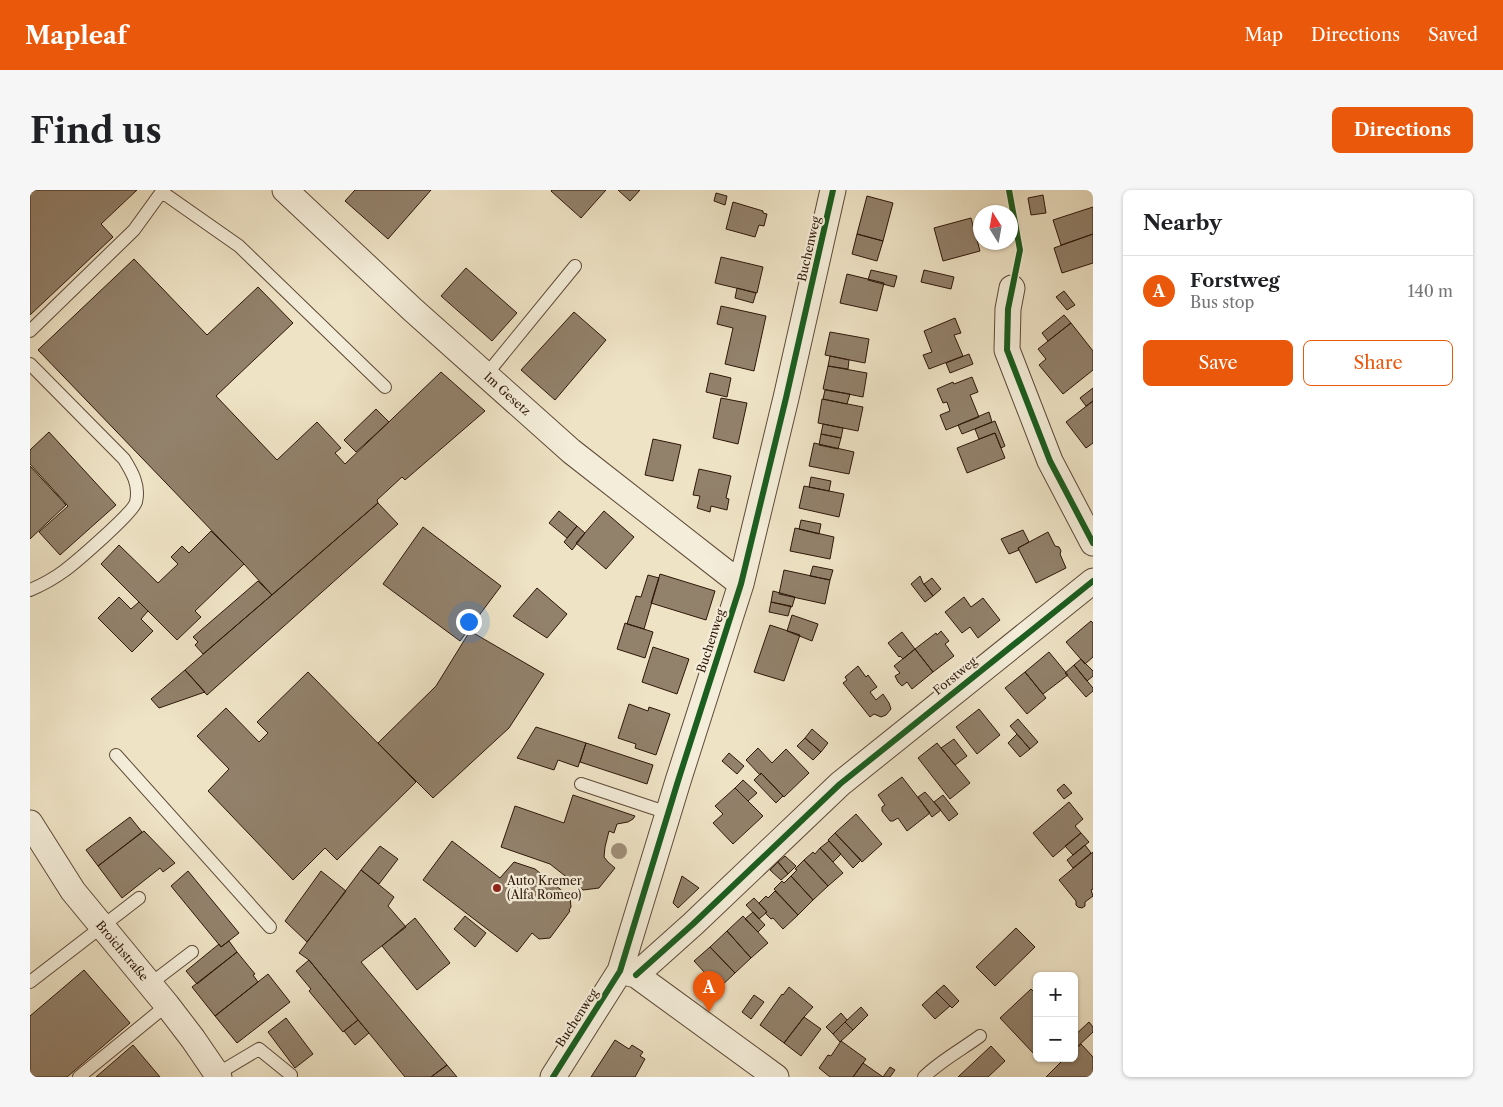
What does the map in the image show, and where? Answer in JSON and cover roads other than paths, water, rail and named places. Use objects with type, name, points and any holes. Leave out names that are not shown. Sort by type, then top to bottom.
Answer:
[{"type":"street","name":"Im Gesetz","points":[[286,190],[413,310],[571,451],[741,584]]},
{"type":"street","name":"Buchenweg","points":[[553,1077],[628,973],[668,813],[741,584],[786,398],[833,190]]},
{"type":"street","points":[[1012,288],[1008,309],[1007,350],[1050,461],[1093,543]]},
{"type":"street","name":"Forstweg","points":[[628,973],[693,924],[840,784],[1093,581]]},
{"type":"street","name":"Broichstraße","points":[[30,823],[72,891],[194,1039],[218,1076]]},
{"type":"street","points":[[628,973],[776,1077]]},
{"type":"lane","points":[[30,331],[134,230],[162,191],[239,246],[385,387]]},
{"type":"lane","points":[[486,375],[575,266]]},
{"type":"lane","points":[[30,364],[124,458],[134,476],[138,490],[136,504],[126,516],[64,571],[45,584],[30,590]]},
{"type":"lane","points":[[116,755],[270,927]]},
{"type":"lane","points":[[581,784],[668,813]]},
{"type":"lane","points":[[30,982],[139,898]]},
{"type":"lane","points":[[150,984],[192,952]]},
{"type":"lane","points":[[79,1077],[167,1005]]},
{"type":"lane","points":[[924,1077],[943,1061],[980,1036]]},
{"type":"lane","points":[[218,1076],[259,1049],[291,1075]]},
{"type":"place","name":"Auto Kremer (Alfa Romeo)","points":[[497,888]]},
{"type":"place","name":"Forstweg","points":[[709,1012]]}]
